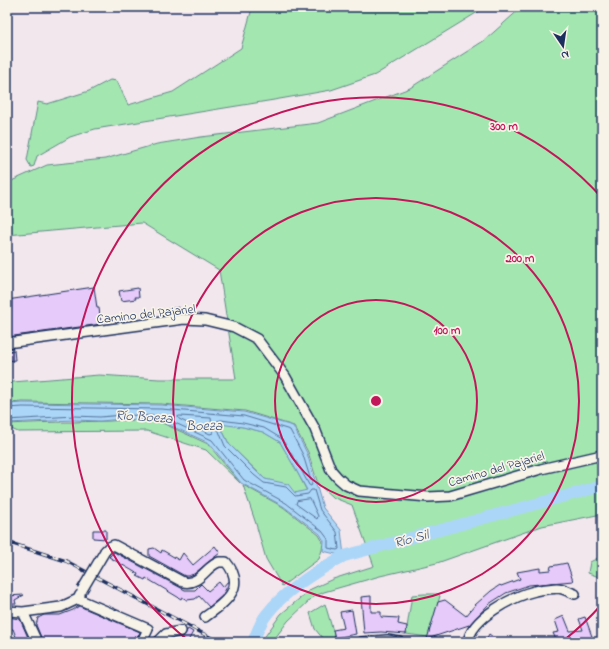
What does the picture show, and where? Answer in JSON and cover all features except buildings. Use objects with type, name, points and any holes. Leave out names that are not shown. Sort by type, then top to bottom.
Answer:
[{"type":"street","name":"Camino del Pajariel","points":[[7,342],[184,319],[204,320],[234,327],[257,339],[285,376],[311,422],[331,470],[346,485],[359,491],[428,497],[450,496],[541,469],[602,455]]},
{"type":"street","points":[[7,611],[24,612],[61,607],[78,599],[105,551],[109,546],[114,545],[188,583],[195,581],[218,562],[226,562],[233,573],[235,586],[228,599],[205,617]]},
{"type":"street","points":[[468,642],[474,628],[487,614],[510,600],[535,591],[559,588],[575,594]]},
{"type":"street","points":[[78,599],[148,628],[142,642]]},
{"type":"street","points":[[24,612],[37,642]]},
{"type":"street","points":[[158,642],[166,634],[181,631]]},
{"type":"street","points":[[362,642],[387,640],[399,642]]},
{"type":"green space","points":[[249,7],[486,7],[375,75],[331,90],[95,129],[70,137],[37,156],[34,166],[31,167],[27,160],[38,102],[47,104],[89,91],[110,80],[117,81],[128,105],[173,92],[241,48],[251,12]]},
{"type":"green space","points":[[522,7],[602,7],[602,514],[542,526],[437,563],[380,576],[324,592],[312,598],[288,621],[272,642],[261,642],[281,614],[311,589],[333,579],[374,566],[352,505],[332,497],[318,484],[308,452],[294,426],[245,411],[161,404],[7,403],[7,381],[13,382],[99,375],[159,379],[236,379],[219,270],[142,223],[7,235],[7,183],[47,165],[105,159],[157,144],[201,137],[318,123],[410,88],[485,40]]},
{"type":"green space","points":[[123,420],[158,421],[208,444],[240,483],[206,450],[147,431],[18,432],[7,427],[7,424]]},
{"type":"green space","points":[[219,423],[263,432],[280,442],[307,491],[295,493],[275,482],[265,479],[229,444]]},
{"type":"green space","points":[[243,485],[283,507],[319,535],[323,542],[319,559],[282,586],[266,559]]},
{"type":"green space","points":[[602,556],[602,578],[588,573],[590,562]]},
{"type":"green space","points":[[438,594],[440,596],[428,637],[406,634],[412,595]]},
{"type":"green space","points":[[325,604],[335,638],[324,640],[315,629],[310,613]]},
{"type":"water","name":"Boeza","points":[[7,404],[161,405],[244,412],[293,426],[307,453],[323,508],[341,530],[344,556],[323,551],[324,541],[320,534],[283,506],[241,483],[209,443],[158,420],[123,419],[100,421],[74,420],[7,423]],"holes":[[[219,424],[243,427],[263,432],[280,442],[307,490],[295,493],[288,484],[265,479],[229,444]]]},
{"type":"waterway","name":"Río Sil","points":[[253,642],[261,624],[274,605],[292,589],[313,574],[344,556],[602,486]]},
{"type":"railway","points":[[7,542],[66,561],[219,642]]},
{"type":"water label","name":"Río Boeza","points":[[144,416]]}]
